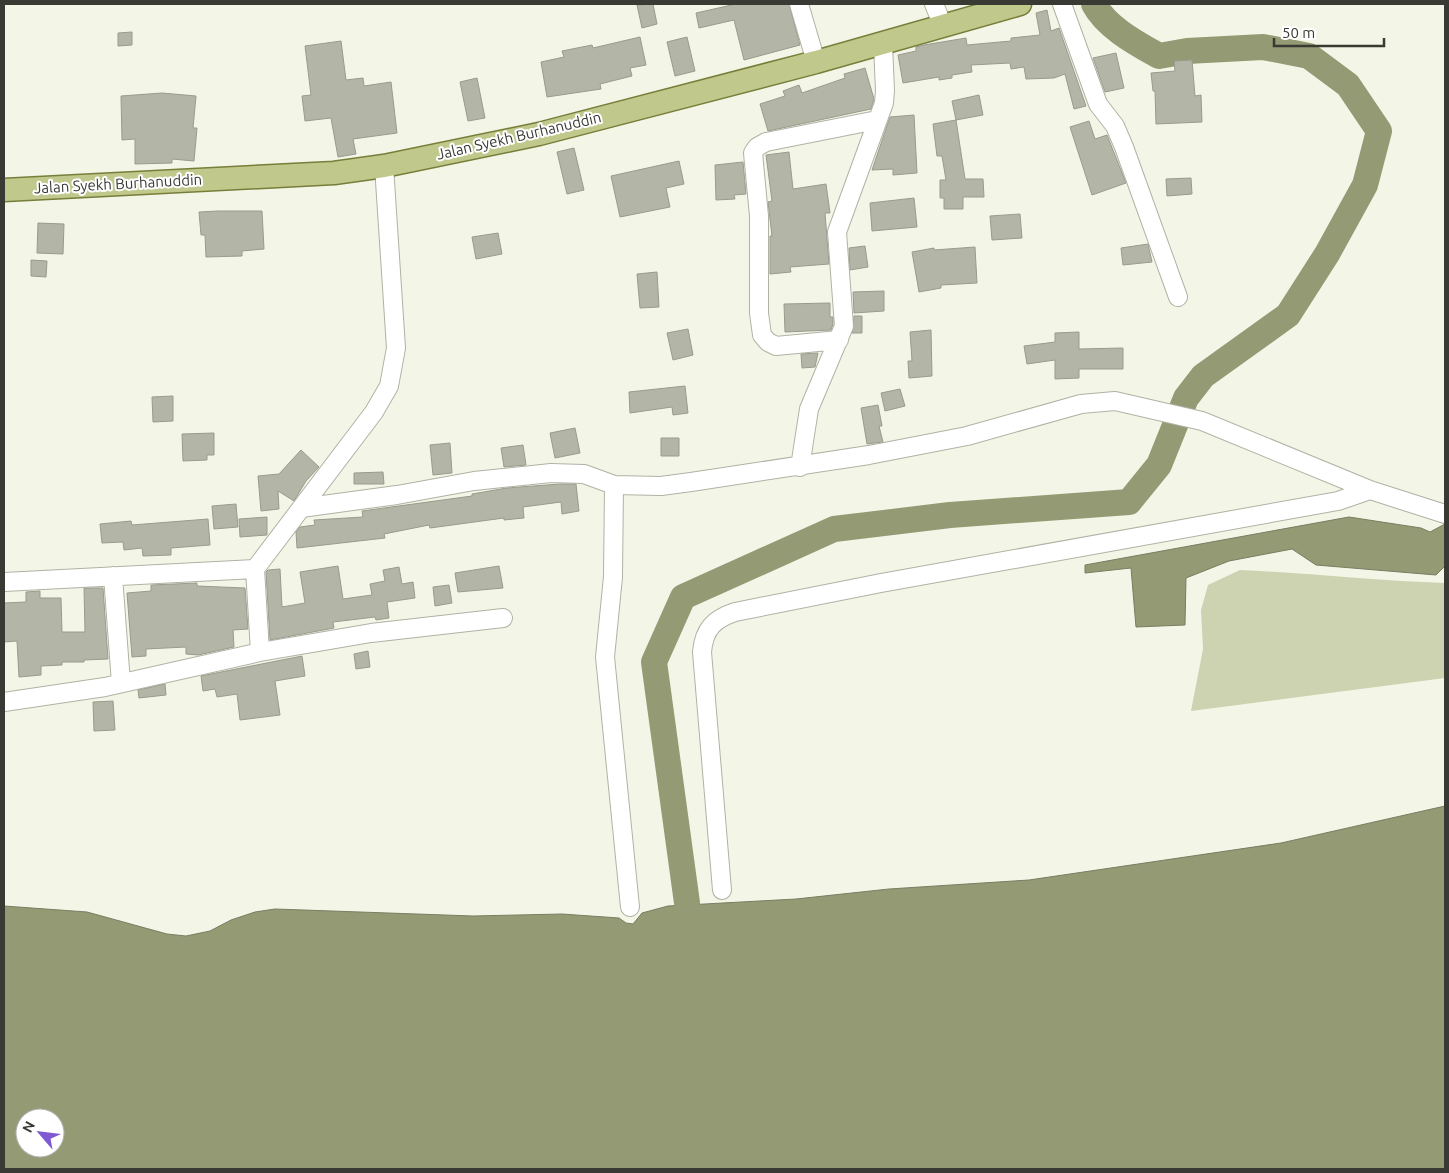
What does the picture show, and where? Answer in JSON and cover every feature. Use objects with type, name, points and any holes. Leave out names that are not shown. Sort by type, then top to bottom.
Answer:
[{"type":"main road","name":"Jalan Syekh Burhanuddin","points":[[4,190],[334,173],[384,166],[539,134],[883,44],[1020,4]]},
{"type":"street","points":[[800,4],[816,62]]},
{"type":"street","points":[[934,4],[943,26]]},
{"type":"street","points":[[1062,4],[1098,104],[1115,126],[1124,147],[1178,297]]},
{"type":"street","points":[[800,467],[809,409],[839,340],[844,318],[837,232],[877,120],[885,91],[883,44]]},
{"type":"street","points":[[839,340],[776,346],[768,342],[762,335],[759,313],[759,216],[753,153],[757,146],[766,142],[877,120]]},
{"type":"street","points":[[260,652],[255,569],[383,399],[393,370],[396,348],[384,166]]},
{"type":"street","points":[[301,508],[397,495],[474,481],[551,473],[584,474],[614,485],[661,486],[800,467],[967,436],[1081,404],[1115,401],[1202,421],[1370,490],[1445,514]]},
{"type":"street","points":[[614,485],[613,568],[605,657],[630,907]]},
{"type":"street","points":[[722,890],[702,652],[705,634],[720,617],[735,612],[881,583],[1338,501],[1370,490]]},
{"type":"street","points":[[4,582],[255,569]]},
{"type":"street","points":[[113,576],[121,683]]},
{"type":"street","points":[[4,702],[81,692],[260,652],[371,633],[503,618]]},
{"type":"shaded area","points":[[1349,517],[1421,528],[1430,532],[1445,524],[1445,566],[1436,575],[1316,565],[1292,549],[1229,561],[1186,578],[1185,625],[1136,627],[1131,568],[1085,573],[1085,565]]},
{"type":"shaded area","points":[[1240,570],[1445,583],[1445,678],[1191,711],[1203,649],[1201,610],[1208,585]]},
{"type":"shaded area","points":[[1445,806],[1445,1169],[4,1169],[4,906],[87,912],[167,934],[186,936],[210,931],[231,920],[255,912],[275,909],[473,916],[562,914],[619,918],[626,923],[633,924],[642,913],[668,906],[796,899],[889,889],[1029,880],[1281,843]]},
{"type":"building","points":[[653,4],[657,24],[642,28],[637,5]]},
{"type":"building","points":[[736,4],[789,4],[800,45],[744,60],[734,20],[699,28],[696,13]]},
{"type":"building","points":[[1047,10],[1051,31],[1059,28],[1086,106],[1074,109],[1065,74],[1054,78],[1026,79],[1024,67],[1011,69],[1010,63],[971,65],[972,72],[952,75],[952,78],[939,80],[939,77],[903,83],[898,55],[916,51],[916,47],[924,45],[966,38],[967,45],[1011,41],[1011,38],[1040,35],[1036,13]]},
{"type":"building","points":[[132,32],[132,45],[118,46],[118,33]]},
{"type":"building","points":[[640,37],[646,65],[630,68],[632,76],[600,84],[601,89],[547,97],[541,62],[564,57],[562,51],[592,45],[593,48]]},
{"type":"building","points":[[687,37],[695,71],[675,76],[667,42]]},
{"type":"building","points":[[341,41],[346,80],[363,78],[364,86],[391,82],[397,133],[353,139],[356,154],[338,157],[331,118],[305,121],[302,96],[311,95],[305,46]]},
{"type":"building","points":[[1116,53],[1124,88],[1105,92],[1093,58]]},
{"type":"building","points":[[1192,60],[1195,96],[1201,95],[1202,122],[1156,124],[1155,91],[1153,91],[1151,73],[1175,71],[1174,61]]},
{"type":"building","points":[[865,68],[874,99],[871,109],[768,131],[760,104],[785,96],[783,91],[799,85],[802,93],[845,78],[844,74]]},
{"type":"building","points":[[477,78],[485,118],[468,121],[460,82]]},
{"type":"building","points":[[162,93],[196,96],[193,128],[197,128],[194,161],[172,159],[172,163],[135,164],[135,139],[122,140],[121,96]]},
{"type":"building","points":[[979,95],[983,115],[956,120],[952,101]]},
{"type":"building","points":[[914,115],[917,173],[893,175],[893,169],[872,170],[890,117]]},
{"type":"building","points":[[956,120],[965,179],[983,179],[984,197],[963,197],[963,209],[944,209],[944,198],[940,198],[940,180],[946,180],[942,156],[937,156],[933,124]]},
{"type":"building","points":[[1089,121],[1095,139],[1107,135],[1126,183],[1092,195],[1070,127]]},
{"type":"building","points":[[574,148],[584,190],[567,194],[557,152]]},
{"type":"building","points":[[789,152],[793,189],[826,184],[830,213],[825,213],[829,264],[790,267],[791,272],[770,274],[770,236],[772,236],[768,202],[772,201],[766,155]]},
{"type":"building","points":[[679,161],[684,184],[666,188],[670,207],[620,217],[611,176]]},
{"type":"building","points":[[743,162],[746,194],[734,195],[735,199],[716,200],[715,165]]},
{"type":"building","points":[[1191,178],[1192,194],[1167,196],[1166,179]]},
{"type":"building","points":[[914,198],[917,227],[872,231],[870,203]]},
{"type":"building","points":[[262,211],[264,249],[242,251],[242,256],[206,257],[205,235],[201,235],[199,212]]},
{"type":"building","points":[[1020,214],[1022,238],[992,240],[990,216]]},
{"type":"building","points":[[38,223],[64,224],[63,254],[37,253]]},
{"type":"building","points":[[498,233],[502,254],[476,259],[472,237]]},
{"type":"building","points":[[1148,244],[1152,262],[1123,265],[1121,248]]},
{"type":"building","points":[[865,246],[868,267],[850,270],[849,248]]},
{"type":"building","points":[[975,247],[977,283],[941,285],[941,288],[919,292],[912,252],[934,248],[934,250]]},
{"type":"building","points":[[31,260],[47,261],[46,277],[31,276]]},
{"type":"building","points":[[657,272],[659,307],[640,308],[637,274]]},
{"type":"building","points":[[884,291],[884,311],[854,313],[853,292]]},
{"type":"building","points":[[830,303],[830,317],[833,317],[831,330],[785,332],[784,304]]},
{"type":"building","points":[[854,316],[862,316],[862,333],[852,333]]},
{"type":"building","points":[[688,329],[693,355],[673,360],[667,333]]},
{"type":"building","points":[[931,330],[932,376],[909,378],[908,361],[912,361],[910,332]]},
{"type":"building","points":[[1079,332],[1079,349],[1123,348],[1123,369],[1079,369],[1079,378],[1055,379],[1055,360],[1027,364],[1024,346],[1055,342],[1055,333]]},
{"type":"building","points":[[818,353],[815,367],[802,368],[801,354]]},
{"type":"building","points":[[685,386],[688,413],[673,415],[672,407],[630,413],[629,392]]},
{"type":"building","points":[[900,389],[905,406],[885,411],[881,393]]},
{"type":"building","points":[[173,396],[173,421],[153,422],[152,397]]},
{"type":"building","points":[[878,405],[882,426],[879,426],[883,442],[867,444],[861,408]]},
{"type":"building","points":[[575,428],[580,453],[555,458],[550,433]]},
{"type":"building","points":[[214,433],[214,455],[207,455],[207,460],[183,461],[182,434]]},
{"type":"building","points":[[661,438],[679,438],[679,456],[661,456]]},
{"type":"building","points":[[450,443],[452,473],[433,475],[430,445]]},
{"type":"building","points":[[523,445],[526,465],[504,467],[501,448]]},
{"type":"building","points":[[301,450],[319,467],[306,481],[294,501],[278,491],[279,509],[261,511],[258,476],[279,474]]},
{"type":"building","points":[[383,472],[384,484],[354,484],[354,473]]},
{"type":"building","points":[[576,484],[579,511],[562,514],[561,502],[523,507],[524,518],[504,520],[504,518],[430,528],[429,525],[384,534],[385,538],[297,548],[296,532],[300,527],[315,525],[314,520],[363,517],[362,511],[472,496],[472,494],[507,488]]},
{"type":"building","points":[[236,504],[238,527],[214,529],[212,506]]},
{"type":"building","points":[[267,517],[267,535],[240,537],[239,519]]},
{"type":"building","points":[[208,519],[210,545],[171,548],[171,555],[143,556],[142,548],[124,550],[123,542],[102,543],[100,524],[131,521],[132,525]]},
{"type":"building","points":[[338,566],[343,599],[372,595],[370,584],[385,581],[383,570],[399,567],[402,584],[413,582],[415,598],[387,602],[389,618],[376,620],[375,617],[333,622],[334,628],[270,640],[266,572],[268,570],[280,569],[282,607],[305,603],[300,572]]},
{"type":"building","points":[[499,566],[503,588],[458,592],[455,573]]},
{"type":"building","points":[[197,583],[197,586],[245,588],[248,629],[233,630],[234,647],[198,655],[186,654],[186,647],[146,649],[146,656],[132,657],[127,593],[151,591],[151,585]]},
{"type":"building","points":[[449,585],[452,603],[435,606],[433,587]]},
{"type":"building","points":[[84,588],[103,588],[108,659],[62,662],[62,665],[41,666],[41,675],[19,677],[17,641],[4,642],[4,603],[26,602],[26,592],[40,591],[40,598],[61,598],[62,632],[85,632]]},
{"type":"building","points":[[368,651],[370,667],[356,669],[354,654]]},
{"type":"building","points":[[302,656],[305,676],[275,681],[280,715],[240,720],[237,694],[217,697],[215,689],[203,691],[201,676]]},
{"type":"building","points":[[165,684],[166,695],[139,698],[138,690]]},
{"type":"building","points":[[113,701],[115,730],[94,731],[93,702]]},
{"type":"waterway","points":[[687,903],[654,662],[683,597],[834,529],[950,515],[1129,502],[1159,465],[1186,398],[1203,376],[1288,315],[1327,254],[1365,185],[1379,131],[1348,85],[1309,56],[1263,47],[1187,51],[1159,56],[1131,40],[1114,27],[1094,4]]}]
